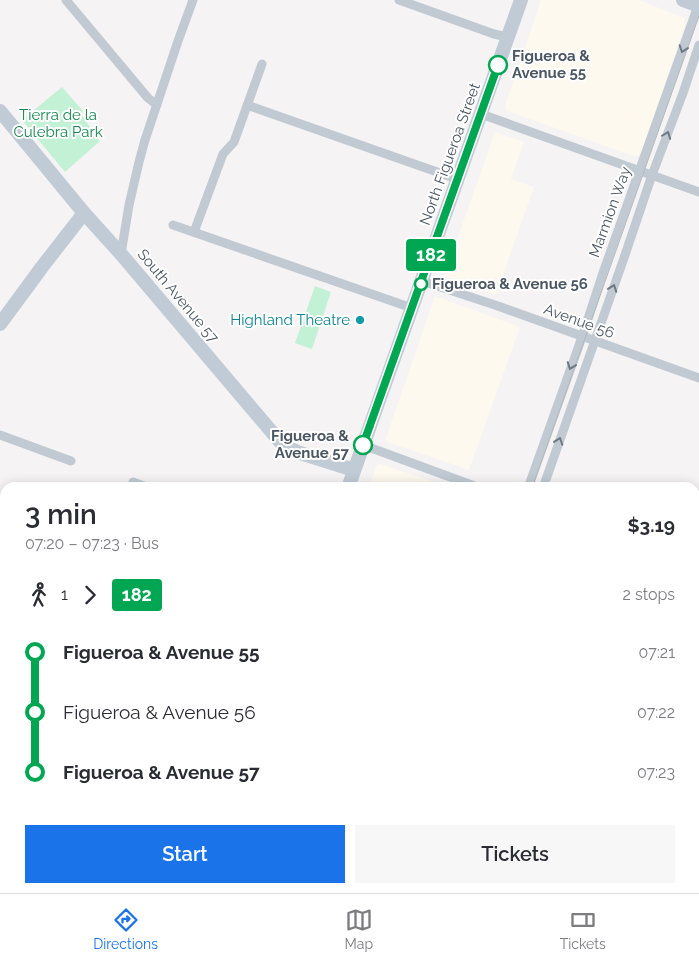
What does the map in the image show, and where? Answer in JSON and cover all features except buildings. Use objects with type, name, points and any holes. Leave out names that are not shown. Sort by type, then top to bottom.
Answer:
[{"type":"street","points":[[66,0],[148,98],[156,105]]},
{"type":"street","points":[[121,254],[129,205],[139,162],[156,105],[193,0]]},
{"type":"street","points":[[399,0],[507,37]]},
{"type":"street","name":"North Figueroa Street","points":[[350,482],[521,0]]},
{"type":"street","points":[[683,0],[699,5]]},
{"type":"street","name":"Marmion Way","points":[[530,482],[699,5]]},
{"type":"street","name":"Marmion Way","points":[[545,482],[652,174],[699,46]]},
{"type":"street","points":[[194,232],[223,154],[234,142],[262,64]]},
{"type":"street","points":[[247,105],[457,179]]},
{"type":"street","name":"South Avenue 57","points":[[0,111],[84,213],[282,444],[297,452],[354,470]]},
{"type":"street","points":[[481,114],[699,192]]},
{"type":"street","points":[[0,324],[84,213]]},
{"type":"street","points":[[173,225],[412,308]]},
{"type":"street","name":"Avenue 56","points":[[422,281],[699,378]]},
{"type":"street","points":[[0,435],[72,460]]},
{"type":"street","points":[[363,445],[464,482]]},
{"type":"shaded area","points":[[541,0],[639,0],[684,18],[685,25],[641,154],[636,157],[507,111],[505,106]]},
{"type":"shaded area","points":[[495,132],[524,142],[511,179],[534,187],[496,295],[444,276]]},
{"type":"shaded area","points":[[435,296],[520,327],[469,470],[385,441]]},
{"type":"shaded area","points":[[377,463],[432,481],[432,482],[371,482]]},
{"type":"green space","name":"Tierra de la Culebra Park","points":[[62,87],[83,111],[81,114],[100,141],[65,172],[22,120]]},
{"type":"green space","points":[[315,286],[331,292],[312,349],[295,343]]},
{"type":"tram line","points":[[534,482],[699,16]]},
{"type":"bus line","name":"182","points":[[363,445],[498,65]]},
{"type":"place","name":"Figueroa & Avenue 55","points":[[498,65]]},
{"type":"place","name":"Figueroa & Avenue 56","points":[[421,284]]},
{"type":"place","name":"Highland Theatre","points":[[360,320]]},
{"type":"place","name":"Figueroa & Avenue 57","points":[[363,445]]}]
